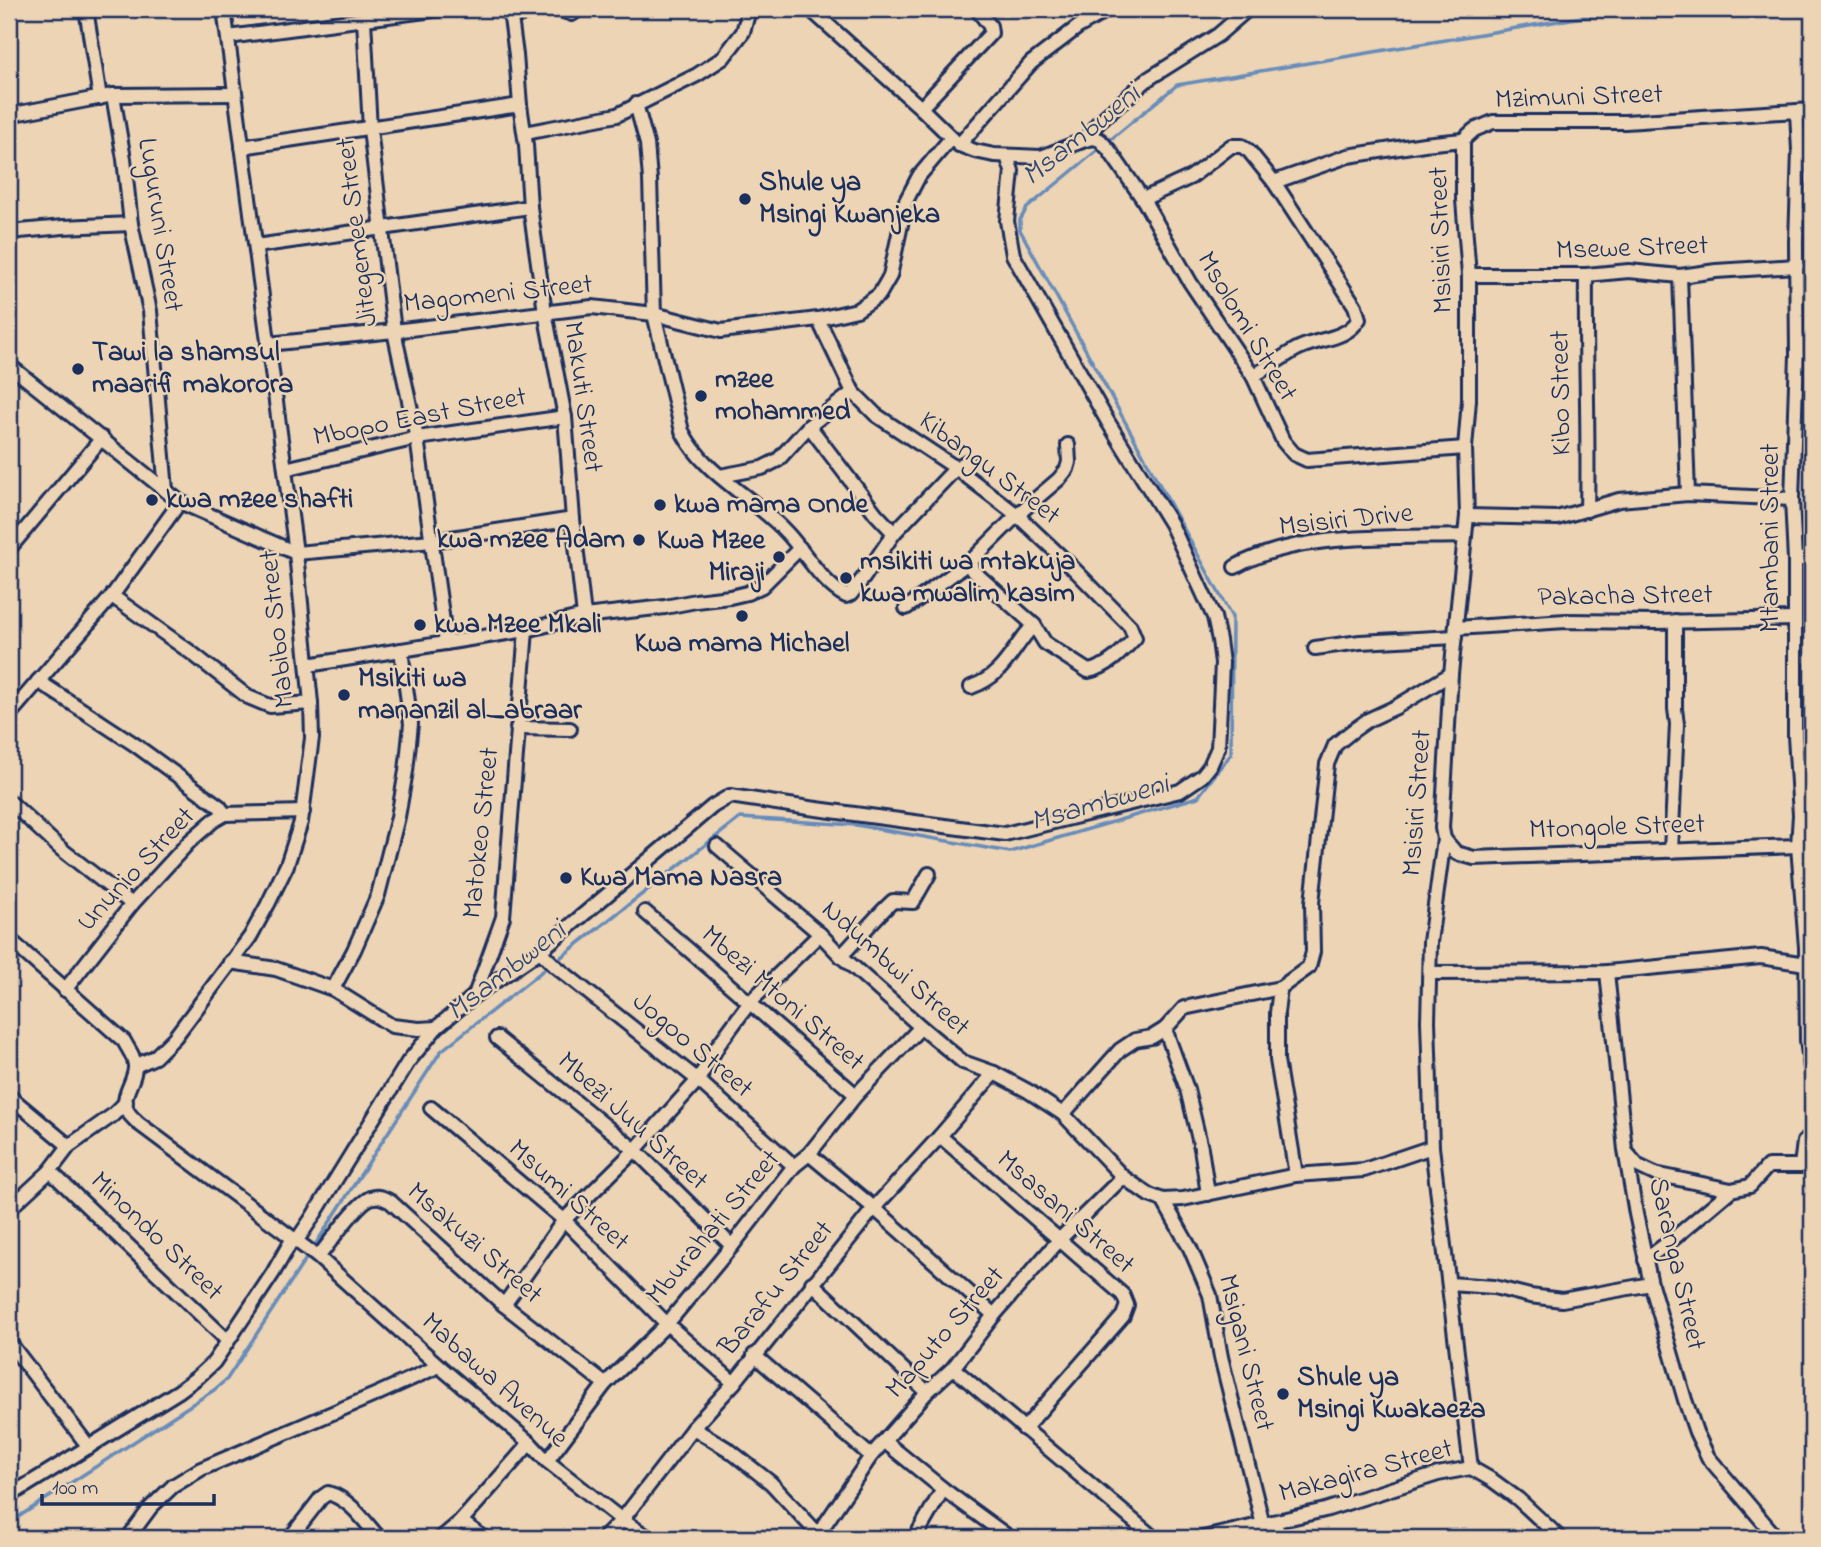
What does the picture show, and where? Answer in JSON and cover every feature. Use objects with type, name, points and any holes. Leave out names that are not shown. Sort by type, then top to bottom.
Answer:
[{"type":"street","points":[[86,9],[100,98]]},
{"type":"street","name":"Mabibo Street","points":[[135,1066],[155,1057],[175,1037],[250,937],[268,904],[286,865],[301,822],[312,738],[312,703],[296,553],[224,9]]},
{"type":"street","points":[[228,37],[441,9]]},
{"type":"street","points":[[508,13],[535,9]]},
{"type":"street","points":[[558,9],[572,14],[579,9]]},
{"type":"street","points":[[525,133],[617,115],[697,75],[723,58],[743,32],[751,9]]},
{"type":"street","points":[[921,108],[991,33],[990,26],[977,9]]},
{"type":"street","points":[[955,141],[1031,63],[1078,27],[1109,9]]},
{"type":"street","points":[[812,10],[955,141],[975,151],[1041,157],[1085,140],[1098,123],[1148,79],[1218,35],[1248,9]]},
{"type":"street","name":"Makuti Street","points":[[508,13],[525,133],[530,207],[545,312],[565,417],[584,616]]},
{"type":"street","name":"Jitegemee Street","points":[[363,20],[370,129],[394,331],[417,438],[446,643]]},
{"type":"street","points":[[9,115],[113,95],[235,94]]},
{"type":"street","name":"Luguruni Street","points":[[113,95],[131,224],[149,311],[166,490]]},
{"type":"street","points":[[636,104],[648,155],[654,314],[682,431],[690,446],[720,476],[785,531],[821,574],[846,596],[858,586],[894,533],[956,468],[968,461]]},
{"type":"street","points":[[243,147],[520,105]]},
{"type":"street","name":"Mzimuni Street","points":[[1274,182],[1348,156],[1463,140],[1474,130],[1493,122],[1625,122],[1812,110]]},
{"type":"street","name":"Mtambani Street","points":[[1797,112],[1797,355],[1791,499],[1795,559],[1796,736],[1806,815],[1798,846],[1806,947],[1807,1040],[1812,1077]]},
{"type":"street","name":"Msolomi Street","points":[[1085,140],[1100,140],[1143,200],[1190,282],[1253,376],[1283,441],[1294,454],[1307,460],[1465,448]]},
{"type":"street","name":"Msisiri Street","points":[[1463,140],[1463,201],[1469,275],[1469,400],[1465,448],[1467,516],[1451,674],[1442,828],[1444,839],[1430,942],[1428,1021],[1432,1147],[1471,1468]]},
{"type":"street","name":"Magomeni Street","points":[[268,344],[592,307],[654,314],[721,331],[818,319],[857,310],[878,295],[890,276],[906,201],[919,176],[955,141]]},
{"type":"street","points":[[1143,200],[1191,177],[1231,146],[1242,146],[1274,182],[1354,306],[1359,319],[1354,327],[1297,349],[1253,376]]},
{"type":"street","points":[[9,1496],[179,1391],[214,1362],[330,1190],[408,1062],[436,1028],[475,995],[548,959],[713,806],[730,796],[1005,834],[1180,791],[1202,776],[1210,766],[1218,748],[1222,663],[1214,617],[1171,524],[1108,422],[1013,255],[1007,221],[1012,171],[1007,156]]},
{"type":"street","points":[[256,246],[530,207]]},
{"type":"street","points":[[1797,214],[1812,214]]},
{"type":"street","points":[[9,232],[131,224]]},
{"type":"street","name":"Msewe Street","points":[[1469,275],[1586,275],[1629,271],[1680,276],[1797,266]]},
{"type":"street","name":"Kibo Street","points":[[1586,275],[1585,363],[1589,445],[1587,510]]},
{"type":"street","points":[[1680,276],[1688,494]]},
{"type":"street","name":"Kibangu Street","points":[[818,319],[853,392],[876,415],[956,468],[1017,515],[1130,626],[1135,638],[1122,652],[1098,669],[1088,671],[1045,643],[1034,625],[972,569],[971,561]]},
{"type":"street","points":[[11,372],[102,438],[180,502],[296,553],[432,541],[573,519]]},
{"type":"street","points":[[720,476],[771,465],[808,426],[853,392]]},
{"type":"street","name":"Mbopo East Street","points":[[285,469],[417,438],[565,417]]},
{"type":"street","points":[[808,426],[894,533]]},
{"type":"street","points":[[9,549],[102,438]]},
{"type":"street","points":[[906,608],[971,561],[1017,515],[1059,480],[1069,462],[1068,445]]},
{"type":"street","points":[[1467,516],[1556,518],[1619,500],[1688,494],[1791,499]]},
{"type":"street","points":[[9,715],[112,596],[180,502]]},
{"type":"street","name":"Msisiri Drive","points":[[1235,567],[1250,558],[1296,545],[1357,539],[1465,536]]},
{"type":"street","points":[[307,665],[526,630],[584,616],[665,607],[747,593],[762,586],[800,548]]},
{"type":"street","points":[[1795,559],[1812,557]]},
{"type":"street","points":[[112,596],[193,654],[248,698],[270,706],[312,703]]},
{"type":"street","name":"Pakacha Street","points":[[1315,648],[1566,621],[1796,619]]},
{"type":"street","points":[[1671,850],[1677,724],[1675,621]]},
{"type":"street","points":[[971,687],[999,670],[1034,625]]},
{"type":"street","name":"Matokeo Street","points":[[475,995],[503,917],[526,630]]},
{"type":"street","points":[[333,989],[354,950],[378,895],[398,817],[411,723],[401,650]]},
{"type":"street","points":[[1063,1114],[1120,1050],[1135,1040],[1152,1037],[1165,1029],[1184,1007],[1280,988],[1310,967],[1313,952],[1312,903],[1327,764],[1335,745],[1368,720],[1396,707],[1451,674]]},
{"type":"street","points":[[38,681],[134,744],[219,806],[225,814]]},
{"type":"street","points":[[517,728],[569,729]]},
{"type":"street","points":[[9,801],[61,849],[132,904]]},
{"type":"street","name":"Ununio Street","points":[[65,990],[132,904],[190,841],[213,821],[225,814],[303,812]]},
{"type":"street","name":"Mtongole Street","points":[[1444,839],[1456,853],[1474,858],[1798,846]]},
{"type":"street","name":"Ndumbwi Street","points":[[716,846],[820,934],[841,956],[963,1062],[993,1073],[1028,1091],[1063,1114],[1124,1177],[1149,1195],[1163,1200]]},
{"type":"street","points":[[841,956],[893,901],[913,902],[929,874]]},
{"type":"street","name":"Mbezi Mtoni Street","points":[[645,912],[856,1095]]},
{"type":"street","points":[[505,1305],[564,1220],[635,1150],[698,1080],[719,1044],[750,1002],[820,934]]},
{"type":"street","points":[[9,939],[124,1041],[135,1066],[134,1079],[125,1102],[113,1115],[69,1146],[50,1171],[9,1209]]},
{"type":"street","points":[[1430,973],[1608,972],[1789,954],[1806,947]]},
{"type":"street","points":[[1761,957],[1806,964]]},
{"type":"street","name":"Jogoo Street","points":[[548,959],[698,1080],[794,1166]]},
{"type":"street","points":[[230,962],[276,969],[333,989],[392,1026],[436,1028]]},
{"type":"street","name":"Saranga Street","points":[[1608,972],[1625,1150],[1645,1260],[1685,1401],[1708,1457],[1777,1538]]},
{"type":"street","points":[[1280,988],[1277,1060],[1296,1175]]},
{"type":"street","name":"Mburahati Street","points":[[547,1461],[606,1384],[667,1324],[794,1166],[809,1154],[856,1095],[921,1027]]},
{"type":"street","points":[[1165,1029],[1187,1088],[1201,1147],[1208,1194]]},
{"type":"street","name":"Mbezi Juu Street","points":[[497,1038],[635,1150],[732,1246]]},
{"type":"street","name":"Barafu Street","points":[[604,1538],[622,1520],[692,1428],[734,1383],[874,1208],[993,1073]]},
{"type":"street","points":[[9,1096],[69,1146]]},
{"type":"street","name":"Mabawa Avenue","points":[[125,1102],[127,1110],[138,1123],[315,1255],[530,1443],[547,1461],[648,1538]]},
{"type":"street","name":"Msumi Street","points":[[432,1108],[564,1220],[667,1324],[734,1383]]},
{"type":"street","name":"Msasani Street","points":[[940,1136],[1123,1295],[1127,1305],[1123,1316],[1024,1429]]},
{"type":"street","points":[[1625,1150],[1638,1166],[1655,1174],[1731,1190],[1750,1186],[1768,1166],[1801,1166],[1804,1142],[1812,1137]]},
{"type":"street","points":[[1163,1200],[1182,1199],[1296,1175],[1364,1170],[1432,1147]]},
{"type":"street","points":[[809,1154],[994,1315]]},
{"type":"street","name":"Minondo Street","points":[[50,1171],[227,1339]]},
{"type":"street","name":"Maputo Street","points":[[821,1535],[884,1441],[953,1368],[994,1315],[1060,1239],[1124,1177]]},
{"type":"street","points":[[1645,1260],[1731,1190]]},
{"type":"street","name":"Msakuzi Street","points":[[315,1255],[360,1206],[371,1197],[382,1197],[391,1202],[505,1305],[606,1384]]},
{"type":"street","name":"Msigani Street","points":[[1163,1200],[1191,1248],[1210,1295],[1221,1357],[1269,1523],[1279,1538]]},
{"type":"street","points":[[812,1283],[928,1392]]},
{"type":"street","points":[[1449,1284],[1494,1287],[1562,1300],[1651,1284]]},
{"type":"street","points":[[9,1342],[89,1447]]},
{"type":"street","points":[[754,1355],[872,1456]]},
{"type":"street","points":[[128,1538],[151,1507],[173,1486],[201,1469],[439,1366]]},
{"type":"street","points":[[953,1368],[1154,1538]]},
{"type":"street","points":[[692,1428],[729,1450],[771,1483],[821,1535]]},
{"type":"street","points":[[884,1441],[1010,1538]]},
{"type":"street","points":[[441,1538],[461,1521],[530,1443]]},
{"type":"street","name":"Makagira Street","points":[[1203,1538],[1325,1510],[1438,1474],[1471,1468],[1518,1499],[1560,1538]]},
{"type":"street","points":[[915,1538],[943,1489]]},
{"type":"street","points":[[290,1538],[321,1497],[328,1493],[338,1496],[352,1507],[379,1538]]},
{"type":"street","points":[[461,1521],[484,1538]]},
{"type":"waterway","name":"Msambweni","points":[[556,961],[740,818],[856,825],[1010,852],[1198,797],[1231,754],[1232,617],[1020,230],[1020,220],[1027,208],[1177,85],[1630,9]]},
{"type":"waterway","name":"Msambweni","points":[[1808,9],[1812,13]]},
{"type":"waterway","name":"Msambweni","points":[[313,1248],[441,1051],[550,965]]},
{"type":"waterway","name":"Msambweni","points":[[9,1523],[227,1379],[309,1254]]},
{"type":"place","name":"Shule ya Msingi Kwanjeka","points":[[745,199]]},
{"type":"place","name":"Tawi la shamsul maarifi makorora","points":[[78,369]]},
{"type":"place","name":"mzee mohammed","points":[[701,396]]},
{"type":"place","name":"kwa mzee shafti","points":[[152,500]]},
{"type":"place","name":"kwa mama Onde","points":[[660,505]]},
{"type":"place","name":"kwa mzee Adam","points":[[639,540]]},
{"type":"place","name":"Kwa Mzee Miraji","points":[[779,557]]},
{"type":"place","name":"msikiti wa mtakuja kwa mwalim kasim","points":[[846,578]]},
{"type":"place","name":"Kwa mama Michael","points":[[742,616]]},
{"type":"place","name":"kwa Mzee Mkali","points":[[420,625]]},
{"type":"place","name":"Msikiti wa mananzil al_abraar","points":[[344,695]]},
{"type":"place","name":"Kwa Mama Nasra","points":[[566,878]]},
{"type":"place","name":"Shule ya Msingi Kwakaeza","points":[[1283,1394]]}]
